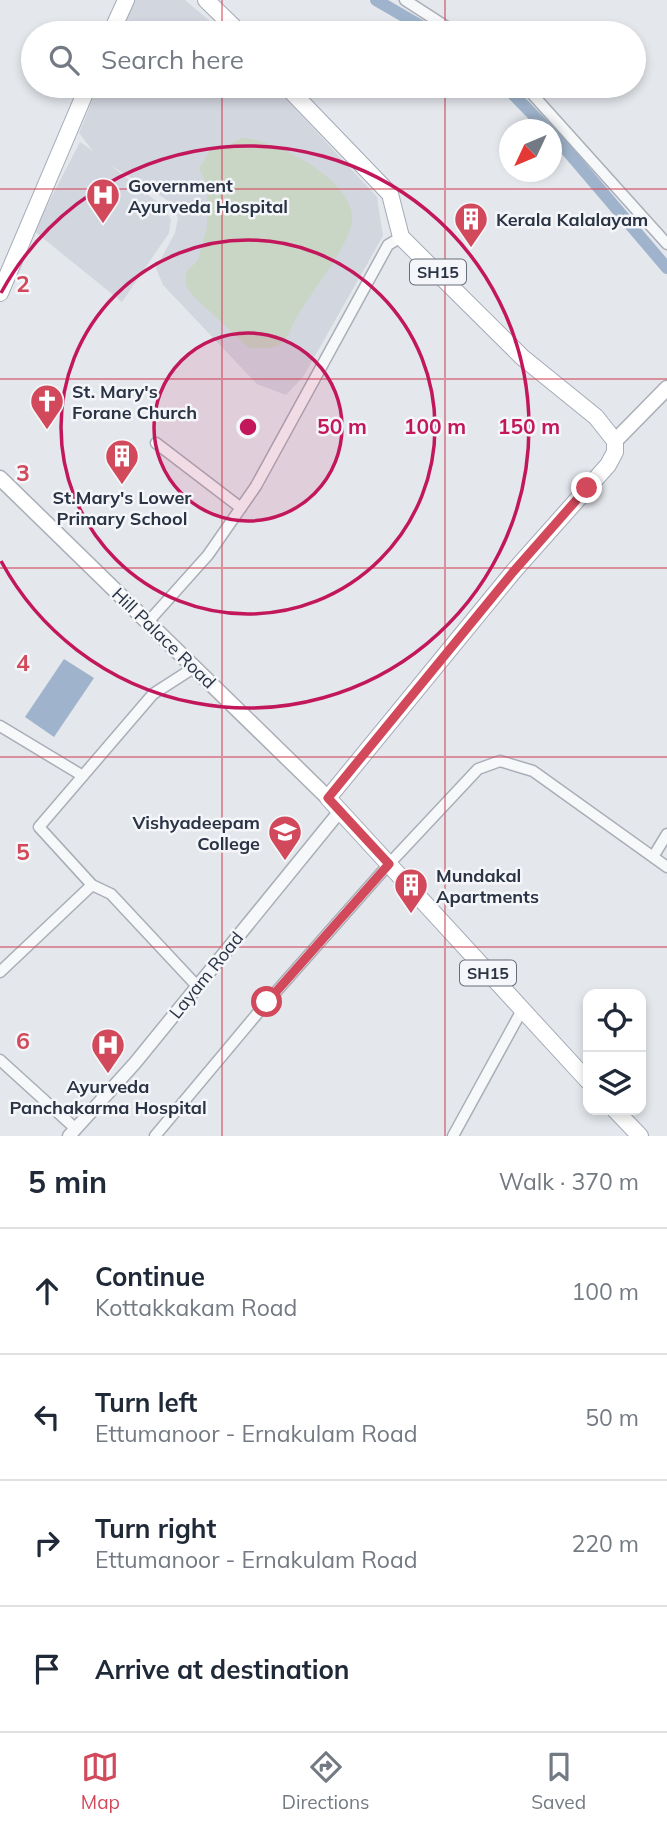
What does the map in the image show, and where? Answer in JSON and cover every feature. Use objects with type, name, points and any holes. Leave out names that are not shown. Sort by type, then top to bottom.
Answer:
[{"type":"main road","points":[[116,21],[126,0]]},
{"type":"main road","points":[[206,0],[228,21]]},
{"type":"main road","points":[[0,293],[83,98]]},
{"type":"main road","name":"SH15","points":[[298,98],[390,194],[401,237],[522,357],[596,417],[615,441]]},
{"type":"main road","points":[[328,798],[513,572],[608,465],[615,452],[615,441],[667,388]]},
{"type":"main road","name":"Hill Palace Road","points":[[0,478],[328,798]]},
{"type":"main road","name":"SH15","points":[[328,798],[583,1076]]},
{"type":"main road","points":[[620,1115],[640,1136]]},
{"type":"street","points":[[405,0],[437,21]]},
{"type":"street","points":[[536,98],[667,244]]},
{"type":"street","points":[[148,622],[208,555],[256,486],[388,244],[401,237]]},
{"type":"street","points":[[156,443],[241,508]]},
{"type":"street","points":[[195,667],[153,694],[39,827],[92,885],[111,894],[197,986]]},
{"type":"street","points":[[0,726],[83,776]]},
{"type":"street","points":[[155,1136],[389,864],[478,769],[500,761],[533,771],[667,867]]},
{"type":"street","name":"Layam Road","points":[[73,1132],[135,1063],[340,811]]},
{"type":"street","points":[[653,857],[667,834]]},
{"type":"street","points":[[0,972],[92,885]]},
{"type":"street","points":[[453,1136],[522,1010]]},
{"type":"street","points":[[0,1060],[73,1132]]},
{"type":"shaded area","points":[[135,0],[185,0],[210,21],[125,21]]},
{"type":"shaded area","points":[[93,98],[285,98],[377,197],[383,236],[303,377],[286,395],[257,384],[163,285],[156,268],[175,233],[178,218],[167,200],[110,165],[160,204],[171,219],[169,233],[122,302],[34,231],[80,142],[93,151],[79,133]]},
{"type":"green space","points":[[241,138],[272,145],[310,164],[341,191],[350,206],[352,221],[340,251],[287,337],[277,346],[269,348],[249,348],[192,295],[186,285],[186,272],[198,260],[207,228],[207,184],[199,169],[210,150],[222,149]]},
{"type":"water","points":[[64,659],[94,678],[54,737],[25,717]]},
{"type":"waterway","points":[[376,0],[412,21]]},
{"type":"waterway","points":[[517,98],[537,119]]},
{"type":"waterway","points":[[562,145],[667,268]]},
{"type":"place","name":"Government Ayurveda Hospital","points":[[103,225]]},
{"type":"place","name":"Kerala Kalalayam","points":[[471,249]]},
{"type":"place","name":"St. Mary's Forane Church","points":[[47,431]]},
{"type":"place","name":"St.Mary's Lower Primary School","points":[[122,486]]},
{"type":"place","name":"Vishyadeepam College","points":[[285,862]]},
{"type":"place","name":"Mundakal Apartments","points":[[411,915]]},
{"type":"place","name":"Ayurveda Panchakarma Hospital","points":[[108,1075]]},
{"type":"route","points":[[267,1002],[389,864],[328,798],[513,572],[587,488]]}]
